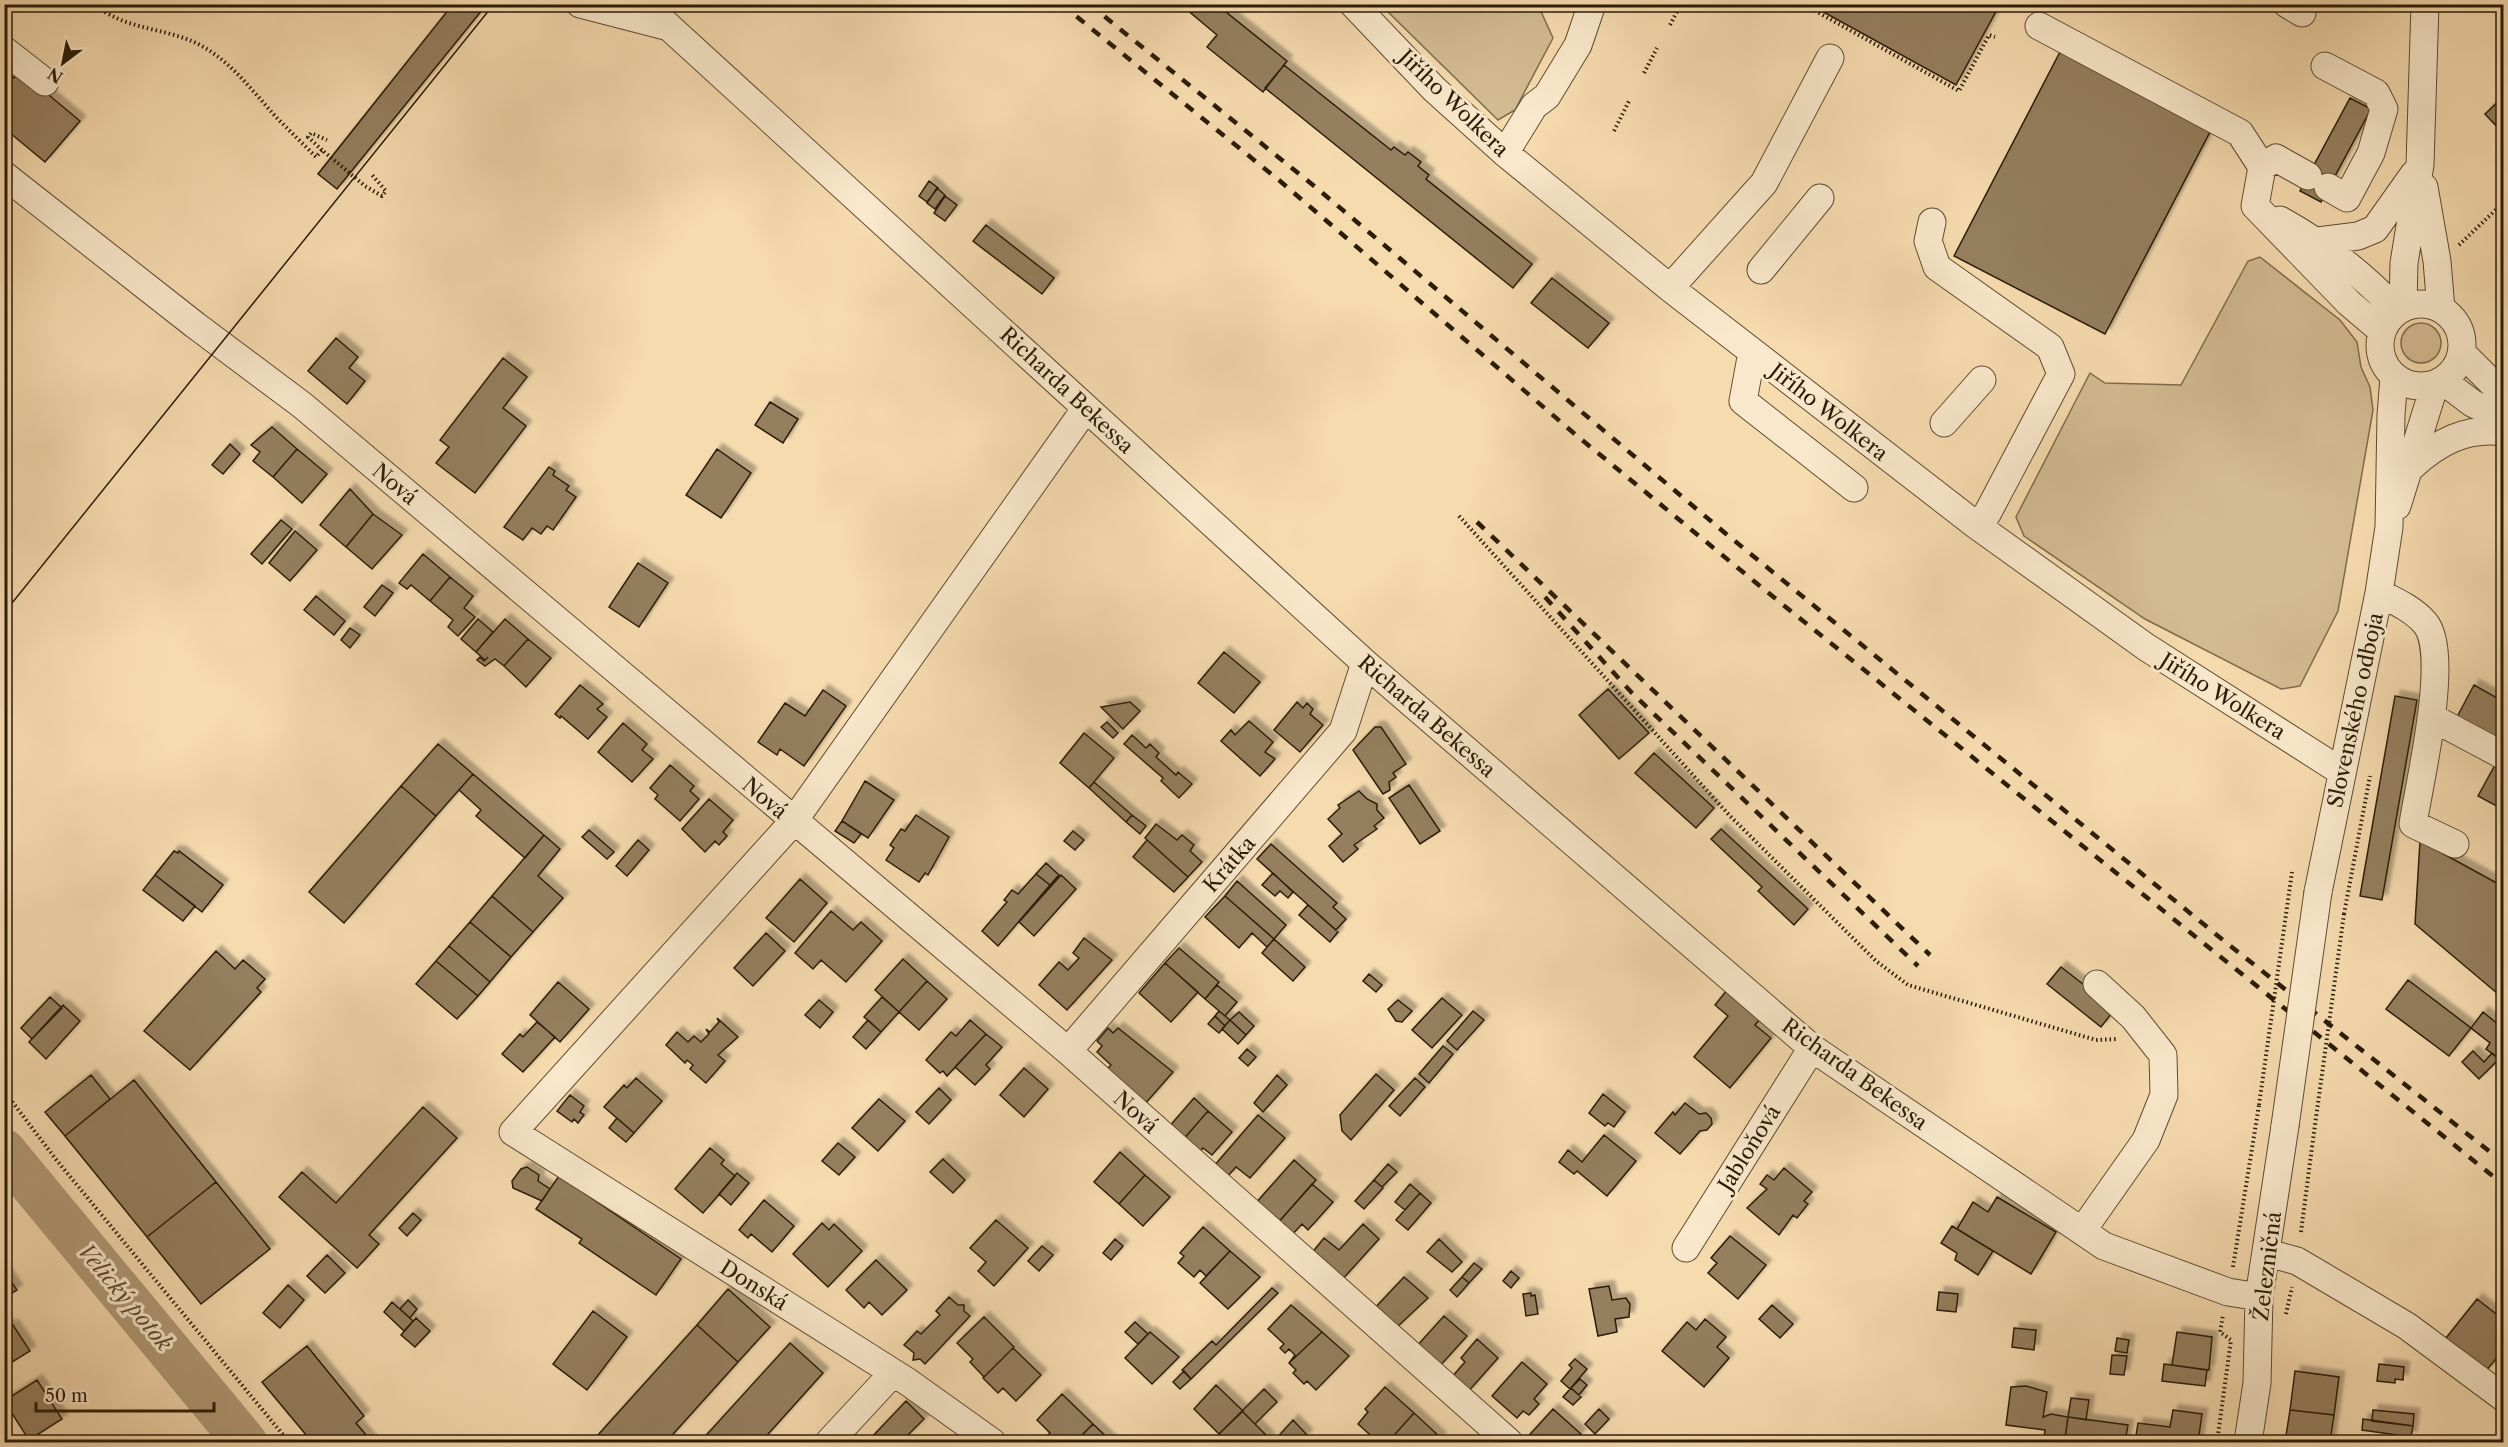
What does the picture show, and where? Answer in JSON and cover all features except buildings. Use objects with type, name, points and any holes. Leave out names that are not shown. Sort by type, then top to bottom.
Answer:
[{"type":"street","points":[[580,4],[669,27]]},
{"type":"street","name":"Richarda Bekessa","points":[[644,4],[1365,663],[1812,1048],[2104,1246],[2228,1292],[2259,1297]]},
{"type":"street","name":"Jiřího Wolkera","points":[[1353,4],[1434,89],[1505,153],[1752,352],[1976,525],[2146,647],[2342,772]]},
{"type":"street","points":[[1505,153],[1533,106],[1547,96],[1578,45],[1592,4]]},
{"type":"street","points":[[2255,206],[2349,303],[2394,317],[2429,304],[2441,309],[2459,327],[2462,353],[2459,364],[2439,383],[2414,386],[2394,377],[2381,356],[2394,317],[2420,165],[2425,4]]},
{"type":"street","points":[[2039,27],[2240,133],[2262,167],[2255,206]]},
{"type":"street","points":[[4,50],[45,82]]},
{"type":"street","points":[[1670,288],[1764,183],[1830,58]]},
{"type":"street","points":[[2262,167],[2276,158],[2348,198],[2371,153],[2384,109],[2376,93],[2325,66]]},
{"type":"street","points":[[2318,241],[2358,236],[2375,229],[2420,165]]},
{"type":"street","points":[[2420,165],[2437,261],[2441,309]]},
{"type":"street","name":"Nová","points":[[4,175],[109,259],[302,405],[1068,1052],[1509,1443]]},
{"type":"street","points":[[1761,270],[1820,198]]},
{"type":"street","points":[[2255,206],[2318,241],[2368,280],[2394,317]]},
{"type":"street","points":[[1932,222],[1928,241],[1937,267],[2050,347],[2061,374],[1987,514],[1976,525]]},
{"type":"street","points":[[1752,352],[1743,401],[1854,488]]},
{"type":"street","points":[[2462,353],[2504,395]]},
{"type":"street","name":"Slovenského odboja","points":[[2285,1126],[2318,892],[2379,593],[2389,527],[2394,377]]},
{"type":"street","points":[[1944,423],[1982,380]]},
{"type":"street","points":[[2439,383],[2504,419]]},
{"type":"street","name":"Slovenského odboja","points":[[2389,527],[2439,383]]},
{"type":"street","points":[[793,822],[1086,408]]},
{"type":"street","points":[[2410,467],[2432,448],[2456,435],[2504,432]]},
{"type":"street","points":[[2379,593],[2402,604],[2427,625],[2437,664],[2431,717],[2413,824],[2455,844]]},
{"type":"street","name":"Krátka","points":[[1068,1052],[1343,731],[1365,663]]},
{"type":"street","points":[[2431,717],[2504,756]]},
{"type":"street","name":"Donská","points":[[793,822],[513,1132],[893,1373],[992,1443]]},
{"type":"street","points":[[2082,1230],[2146,1140],[2164,1095],[2163,1055],[2133,1017],[2097,984]]},
{"type":"street","name":"Jabloňová","points":[[1686,1248],[1812,1048]]},
{"type":"street","name":"Železničná","points":[[2248,1443],[2257,1383],[2259,1297],[2268,1252],[2285,1126]]},
{"type":"street","points":[[2268,1252],[2297,1262],[2408,1326],[2504,1398]]},
{"type":"street","points":[[829,1443],[893,1373]]},
{"type":"path","points":[[94,4],[106,15],[131,26],[181,36],[203,46],[236,72],[316,157],[322,150]]},
{"type":"path","points":[[1670,25],[1681,4]]},
{"type":"path","points":[[1803,4],[1959,91],[1989,35],[1995,38]]},
{"type":"path","points":[[1644,73],[1657,48]]},
{"type":"path","points":[[1614,131],[1629,101]]},
{"type":"path","points":[[327,140],[312,133],[308,137],[365,186],[382,196],[386,191],[372,175]]},
{"type":"path","points":[[2459,245],[2504,202]]},
{"type":"path","points":[[1459,516],[1730,816],[1876,961],[1908,985],[2096,1040],[2149,1038]]},
{"type":"path","points":[[2235,1257],[2292,872]]},
{"type":"path","points":[[2301,1232],[2344,914]]},
{"type":"path","points":[[4,1090],[58,1162],[289,1443]]},
{"type":"path","points":[[2217,1443],[2231,1340],[2220,1332]]},
{"type":"shaded area","points":[[1381,5],[1538,5],[1553,38],[1515,110],[1498,120]]},
{"type":"shaded area","points":[[2260,257],[2340,320],[2357,342],[2361,367],[2370,387],[2373,410],[2338,611],[2300,686],[2281,689],[2145,619],[2024,536],[2016,517],[2090,373],[2105,383],[2181,385],[2248,261]]},
{"type":"shaded area","points":[[2421,323],[2429,324],[2435,329],[2440,335],[2440,351],[2435,357],[2429,362],[2421,363],[2413,362],[2407,357],[2402,351],[2401,343],[2402,335],[2407,329],[2413,324]]},
{"type":"waterway","name":"Velický potok","points":[[4,1151],[245,1442]]},
{"type":"tram line","points":[[4,613],[494,4]]},
{"type":"railway","points":[[1061,4],[1280,181],[1576,435],[1766,591],[2504,1185]]},
{"type":"railway","points":[[1089,4],[1319,190],[1725,533],[2223,940],[2504,1163]]},
{"type":"railway","points":[[1477,522],[1930,955]]},
{"type":"railway","points":[[1545,597],[1632,693],[1918,966]]}]
